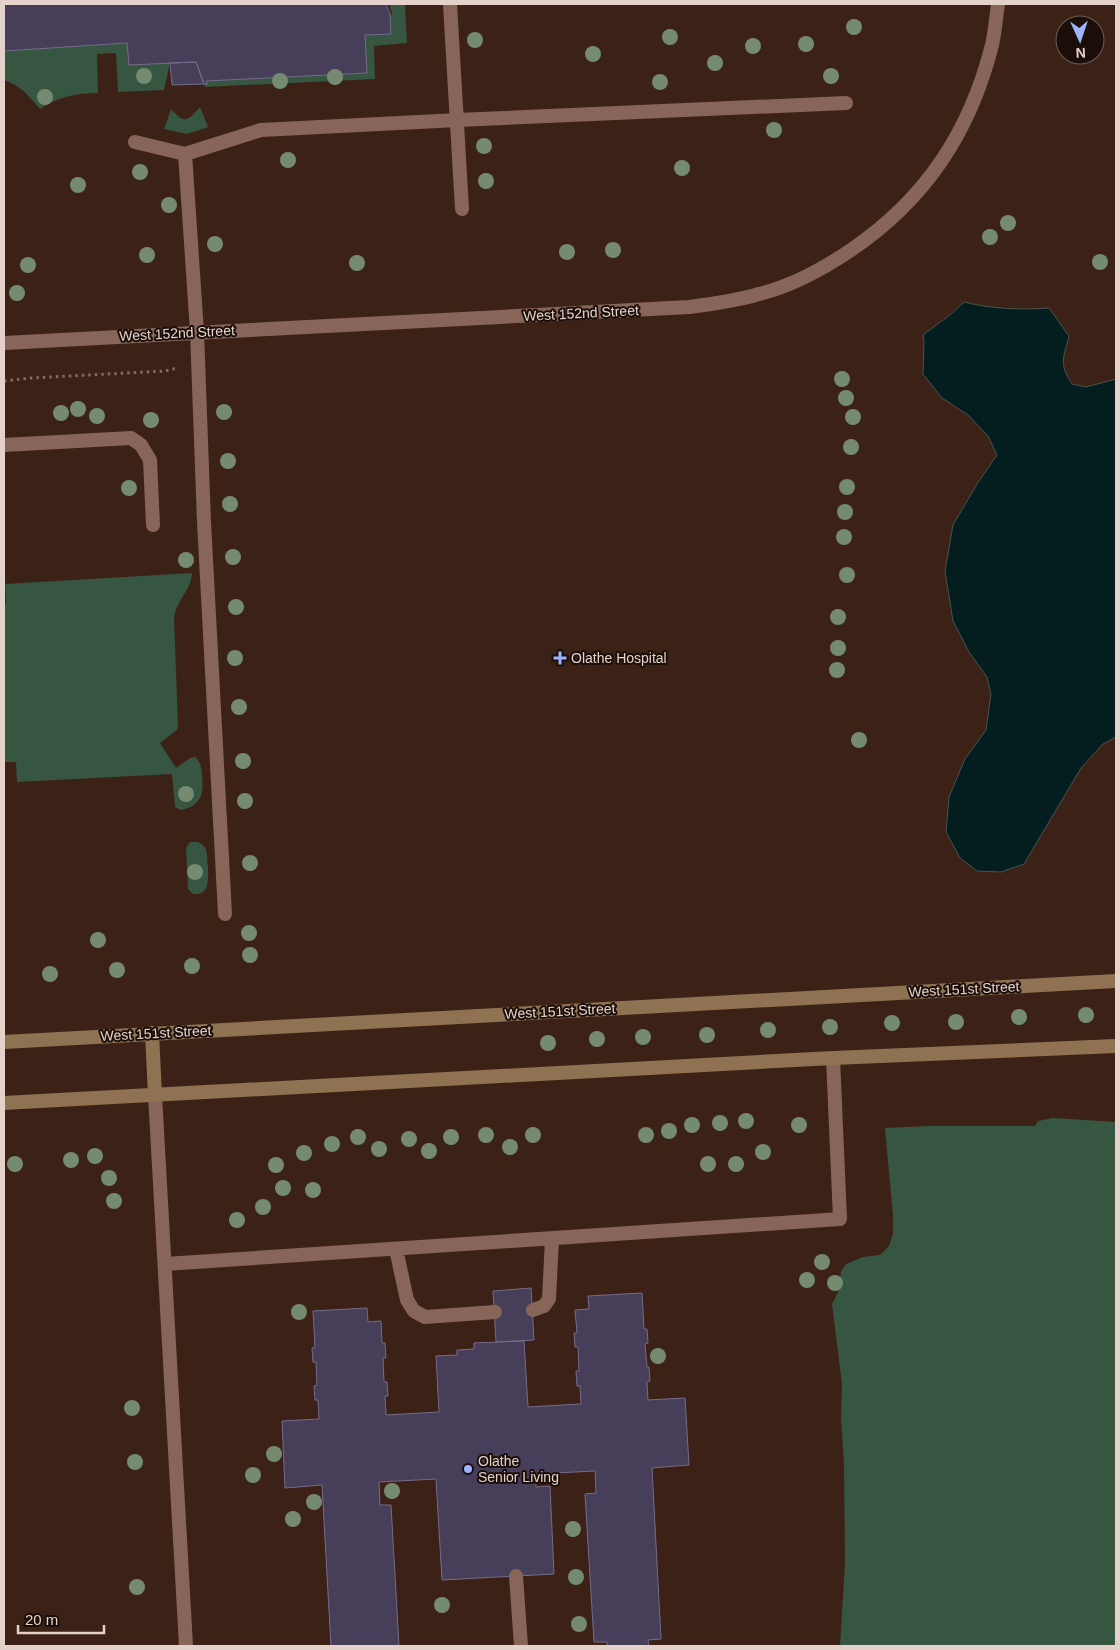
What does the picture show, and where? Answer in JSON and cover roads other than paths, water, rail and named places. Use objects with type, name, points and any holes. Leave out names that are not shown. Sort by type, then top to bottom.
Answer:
[{"type":"main road","name":"West 151st Street","points":[[4,1042],[1116,981]]},
{"type":"main road","points":[[152,1033],[155,1095]]},
{"type":"main road","points":[[4,1103],[833,1058],[1116,1046]]},
{"type":"street","points":[[450,4],[462,209]]},
{"type":"street","name":"West 152nd Street","points":[[4,343],[688,307],[728,302],[761,294],[798,280],[834,262],[899,213],[925,184],[945,156],[964,124],[979,88],[992,44],[998,4]]},
{"type":"street","points":[[135,142],[185,154],[261,130],[846,103]]},
{"type":"street","points":[[185,154],[197,332],[204,522],[225,914]]},
{"type":"street","points":[[4,445],[131,438],[141,445],[150,460],[153,525]]},
{"type":"street","points":[[164,1264],[840,1220],[833,1058]]},
{"type":"street","points":[[155,1095],[186,1646]]},
{"type":"street","points":[[533,1310],[544,1306],[548,1299],[552,1239]]},
{"type":"street","points":[[396,1249],[407,1300],[414,1311],[424,1316],[495,1312]]},
{"type":"street","points":[[516,1576],[521,1646]]},
{"type":"water","points":[[964,302],[1006,308],[1049,308],[1069,336],[1063,361],[1065,371],[1072,384],[1086,387],[1116,379],[1116,737],[1103,744],[1081,768],[1024,864],[1001,872],[977,871],[960,858],[946,832],[949,797],[965,759],[986,730],[991,694],[987,677],[969,652],[953,621],[945,571],[953,525],[997,455],[988,436],[968,415],[942,398],[923,374],[923,335]]},
{"type":"place","name":"Olathe Hospital","points":[[560,658]]},
{"type":"place","name":"Olathe Senior Living","points":[[468,1469]]}]
